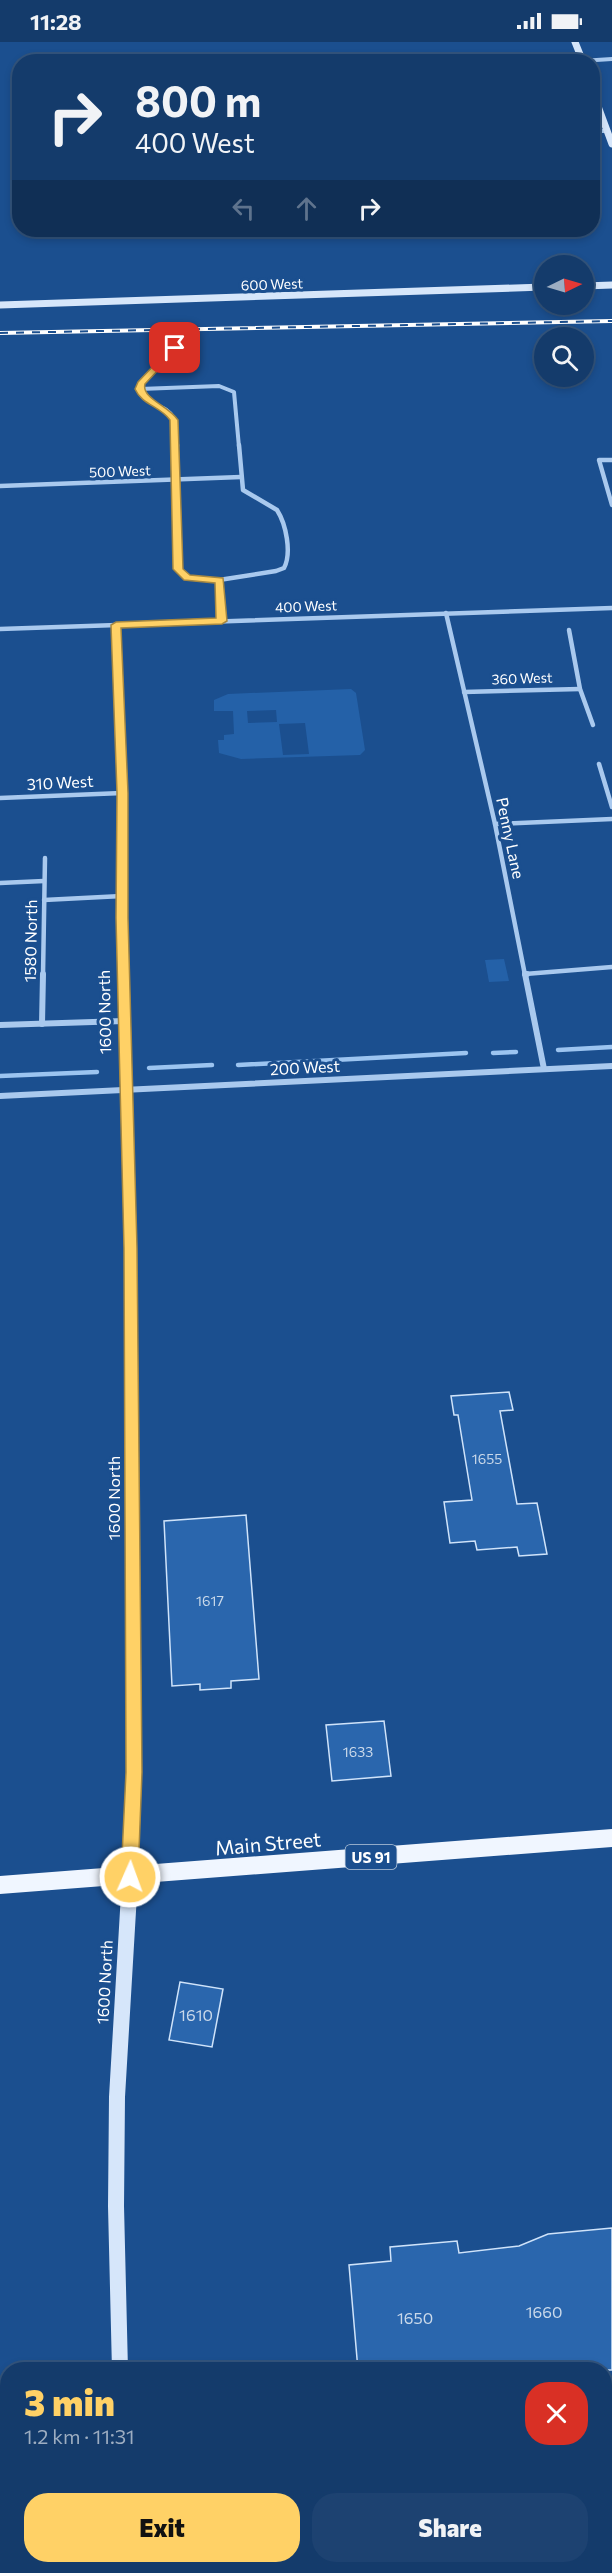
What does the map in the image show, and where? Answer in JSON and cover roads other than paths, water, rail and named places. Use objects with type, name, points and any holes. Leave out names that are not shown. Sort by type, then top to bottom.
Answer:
[{"type":"main road","name":"Main Street","points":[[0,1886],[612,1838]]},
{"type":"street","points":[[600,112],[612,144]]},
{"type":"street","points":[[600,131],[607,131]]},
{"type":"street","points":[[594,286],[612,285]]},
{"type":"street","name":"600 West","points":[[0,305],[534,287]]},
{"type":"street","points":[[139,389],[219,386],[234,392],[243,490],[279,510],[287,562],[284,568],[219,580],[187,578],[178,569],[174,420],[168,412],[142,396],[139,389],[141,383],[175,348]]},
{"type":"street","points":[[612,460],[599,460],[612,505]]},
{"type":"street","name":"500 West","points":[[0,486],[241,477]]},
{"type":"street","points":[[219,580],[222,621]]},
{"type":"street","name":"400 West","points":[[0,630],[612,608]]},
{"type":"street","name":"Penny Lane","points":[[446,613],[495,824],[544,1069]]},
{"type":"street","name":"1600 North","points":[[116,625],[122,793],[125,1074],[128,1089],[134,1772],[117,2097],[116,2206],[120,2362]]},
{"type":"street","points":[[568,630],[580,689],[593,725]]},
{"type":"street","name":"360 West","points":[[464,692],[580,689]]},
{"type":"street","points":[[600,764],[612,807]]},
{"type":"street","name":"310 West","points":[[0,798],[122,793]]},
{"type":"street","points":[[495,824],[612,819]]},
{"type":"street","name":"1580 North","points":[[42,1024],[45,858]]},
{"type":"street","points":[[0,883],[44,881]]},
{"type":"street","points":[[44,900],[122,896]]},
{"type":"street","points":[[525,974],[612,967]]},
{"type":"street","points":[[0,1025],[124,1021]]},
{"type":"street","name":"200 West","points":[[0,1096],[612,1066]]},
{"type":"waterway","points":[[558,1050],[612,1047]]},
{"type":"waterway","points":[[493,1053],[516,1052]]},
{"type":"waterway","points":[[238,1065],[466,1053]]},
{"type":"waterway","points":[[149,1068],[212,1065]]},
{"type":"waterway","points":[[0,1076],[97,1072]]},
{"type":"railway","points":[[0,333],[612,321]]}]
